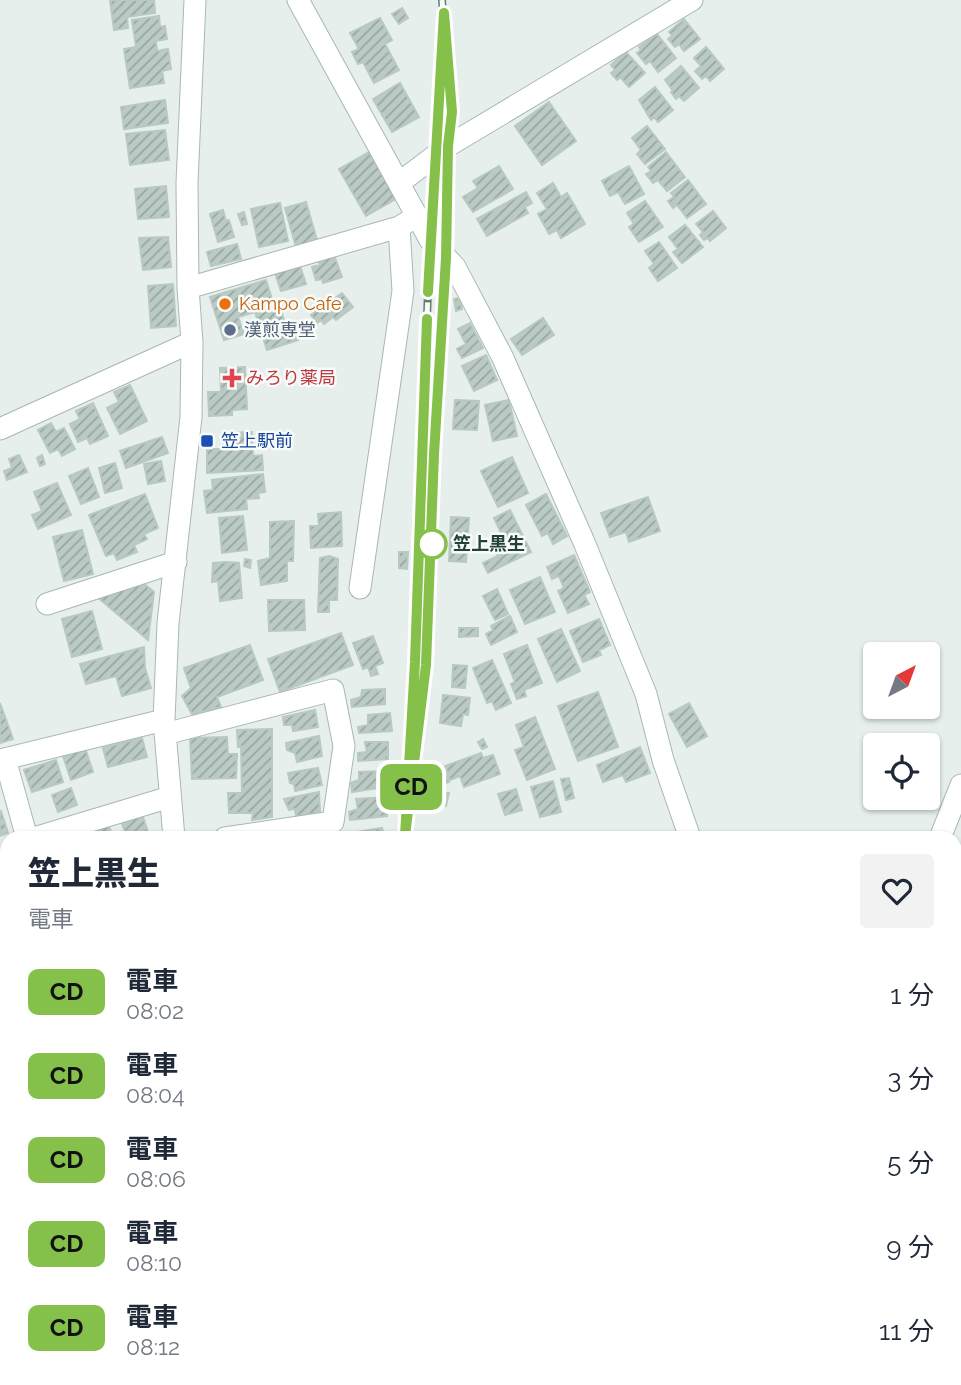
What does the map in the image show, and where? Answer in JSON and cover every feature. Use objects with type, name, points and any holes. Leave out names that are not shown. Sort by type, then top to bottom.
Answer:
[{"type":"street","points":[[173,831],[165,727],[168,622],[191,417],[192,342],[188,288],[187,183],[195,0]]},
{"type":"street","points":[[299,0],[399,183],[408,222],[403,291],[360,588]]},
{"type":"street","points":[[399,183],[448,146],[692,0]]},
{"type":"street","points":[[188,288],[408,222]]},
{"type":"street","points":[[408,222],[456,267],[496,345],[579,529],[646,694],[663,760],[688,831]]},
{"type":"street","points":[[0,429],[192,342]]},
{"type":"street","points":[[47,604],[176,562]]},
{"type":"street","points":[[25,831],[2,760],[333,690],[344,746],[333,822],[272,831]]},
{"type":"street","points":[[943,831],[961,785]]},
{"type":"street","points":[[57,831],[170,797]]},
{"type":"building","points":[[110,0],[154,0],[155,13],[127,17],[128,28],[114,30]]},
{"type":"building","points":[[402,8],[408,18],[399,24],[392,14]]},
{"type":"building","points":[[159,16],[160,27],[165,26],[167,39],[156,41],[157,51],[168,49],[171,69],[162,71],[164,83],[130,88],[124,49],[136,47],[132,20]]},
{"type":"building","points":[[380,18],[392,40],[385,44],[399,70],[374,83],[363,62],[358,64],[352,52],[359,49],[350,33]]},
{"type":"building","points":[[684,19],[700,39],[684,51],[679,44],[675,47],[668,39],[672,36],[669,32]]},
{"type":"building","points":[[657,34],[676,58],[658,72],[650,61],[646,64],[637,53],[641,50],[639,47]]},
{"type":"building","points":[[706,47],[724,69],[710,81],[706,76],[702,79],[695,71],[701,66],[694,58]]},
{"type":"building","points":[[626,52],[645,73],[629,87],[620,77],[617,80],[611,73],[615,70],[611,65]]},
{"type":"building","points":[[681,66],[699,88],[684,101],[679,96],[676,99],[665,80]]},
{"type":"building","points":[[400,83],[419,117],[392,132],[373,99]]},
{"type":"building","points":[[655,87],[673,110],[658,122],[654,117],[651,120],[639,100]]},
{"type":"building","points":[[165,100],[168,123],[124,129],[121,107]]},
{"type":"building","points":[[549,102],[576,141],[542,165],[515,126]]},
{"type":"building","points":[[647,126],[665,149],[645,164],[637,154],[641,150],[632,138]]},
{"type":"building","points":[[165,130],[169,160],[130,165],[126,134]]},
{"type":"building","points":[[369,152],[396,199],[366,216],[339,169]]},
{"type":"building","points":[[666,152],[685,177],[667,191],[658,180],[653,183],[646,174],[651,171],[648,167]]},
{"type":"building","points":[[499,166],[513,189],[473,212],[463,197],[478,188],[473,181]]},
{"type":"building","points":[[629,166],[644,194],[625,204],[618,192],[610,196],[602,181]]},
{"type":"building","points":[[688,180],[706,204],[687,218],[677,205],[673,208],[668,201],[674,197],[671,193]]},
{"type":"building","points":[[553,183],[561,197],[567,193],[585,224],[561,238],[557,230],[549,234],[538,214],[547,209],[537,193]]},
{"type":"building","points":[[166,186],[169,217],[138,219],[135,189]]},
{"type":"building","points":[[526,192],[532,203],[525,207],[528,213],[487,236],[477,219]]},
{"type":"building","points":[[645,201],[663,227],[639,242],[629,227],[634,224],[627,213]]},
{"type":"building","points":[[306,202],[317,240],[296,247],[285,208]]},
{"type":"building","points":[[280,203],[288,241],[259,247],[251,209]]},
{"type":"building","points":[[223,210],[234,237],[218,242],[210,214]]},
{"type":"building","points":[[713,211],[726,228],[710,241],[708,238],[704,240],[700,235],[703,232],[696,224]]},
{"type":"building","points":[[244,212],[247,224],[242,225],[238,214]]},
{"type":"building","points":[[685,225],[703,247],[682,263],[673,252],[678,249],[669,237]]},
{"type":"building","points":[[168,237],[171,267],[143,270],[139,238]]},
{"type":"building","points":[[659,242],[677,268],[658,281],[649,268],[654,264],[645,251]]},
{"type":"building","points":[[237,244],[241,259],[211,266],[207,252]]},
{"type":"building","points":[[334,255],[342,277],[323,283],[322,279],[316,280],[312,267],[320,265],[318,260]]},
{"type":"building","points":[[300,266],[306,284],[281,291],[275,273]]},
{"type":"building","points":[[266,280],[275,309],[280,307],[288,333],[295,331],[298,340],[267,350],[255,312],[238,317],[244,334],[224,340],[210,297]]},
{"type":"building","points":[[173,284],[176,326],[151,328],[148,286]]},
{"type":"building","points":[[342,293],[353,307],[336,320],[333,317],[324,324],[321,320],[317,323],[311,315]]},
{"type":"building","points":[[460,298],[462,309],[456,311],[454,299]]},
{"type":"building","points":[[543,318],[554,335],[522,355],[511,339]]},
{"type":"building","points":[[470,323],[483,348],[462,358],[457,349],[466,344],[458,329]]},
{"type":"building","points":[[486,355],[497,380],[474,391],[462,366]]},
{"type":"building","points":[[245,367],[247,409],[232,410],[232,415],[209,416],[208,392],[221,392],[220,368]]},
{"type":"building","points":[[130,385],[147,421],[120,434],[107,408],[119,402],[114,392]]},
{"type":"building","points":[[455,400],[479,401],[477,430],[453,429]]},
{"type":"building","points":[[509,400],[517,436],[493,441],[485,405]]},
{"type":"building","points":[[93,403],[108,436],[90,444],[87,438],[78,442],[70,424],[80,419],[76,411]]},
{"type":"building","points":[[51,423],[56,432],[64,428],[75,449],[62,456],[58,449],[50,453],[38,430]]},
{"type":"building","points":[[252,432],[253,456],[262,455],[263,470],[207,473],[207,449],[226,449],[225,433]]},
{"type":"building","points":[[162,437],[168,453],[126,468],[120,451]]},
{"type":"building","points":[[19,455],[27,472],[7,480],[4,471],[12,468],[9,459]]},
{"type":"building","points":[[42,455],[45,464],[40,466],[37,458]]},
{"type":"building","points":[[512,457],[528,493],[498,507],[481,471]]},
{"type":"building","points":[[161,461],[165,481],[148,484],[144,464]]},
{"type":"building","points":[[115,463],[122,488],[105,493],[99,468]]},
{"type":"building","points":[[88,468],[99,497],[81,504],[69,476]]},
{"type":"building","points":[[263,474],[265,492],[258,493],[259,498],[246,499],[247,509],[207,513],[204,491],[213,490],[212,480]]},
{"type":"building","points":[[57,483],[71,515],[38,529],[32,515],[42,511],[34,492]]},
{"type":"building","points":[[145,494],[158,528],[144,534],[147,539],[134,545],[137,552],[117,560],[114,553],[106,556],[89,515]]},
{"type":"building","points":[[546,494],[567,536],[553,544],[548,533],[542,536],[526,505]]},
{"type":"building","points":[[648,497],[660,531],[629,542],[626,532],[610,537],[601,513]]},
{"type":"building","points":[[510,510],[531,552],[488,573],[483,563],[498,556],[492,543],[503,537],[494,518]]},
{"type":"building","points":[[341,512],[342,546],[311,548],[310,526],[319,526],[318,514]]},
{"type":"building","points":[[243,516],[247,550],[222,553],[219,518]]},
{"type":"building","points":[[451,517],[469,518],[466,562],[449,561]]},
{"type":"building","points":[[294,521],[293,561],[287,561],[287,581],[261,585],[258,561],[270,558],[270,522]]},
{"type":"building","points":[[82,530],[93,574],[64,581],[53,537]]},
{"type":"building","points":[[399,552],[408,552],[407,569],[399,568]]},
{"type":"building","points":[[574,555],[590,592],[584,595],[589,604],[568,613],[558,591],[564,588],[559,576],[552,579],[547,567]]},
{"type":"building","points":[[329,556],[338,559],[337,600],[329,600],[329,612],[318,612],[320,558]]},
{"type":"building","points":[[245,559],[251,560],[250,568],[244,566]]},
{"type":"building","points":[[213,563],[239,563],[242,598],[220,601],[218,581],[212,582]]},
{"type":"building","points":[[540,577],[555,612],[525,624],[510,590]]},
{"type":"building","points":[[142,582],[154,592],[148,640],[96,596]]},
{"type":"building","points":[[497,589],[508,614],[495,620],[483,596]]},
{"type":"building","points":[[268,600],[304,600],[305,630],[269,631]]},
{"type":"building","points":[[92,611],[102,649],[72,657],[62,619]]},
{"type":"building","points":[[510,616],[517,632],[491,645],[486,634],[493,630],[491,626]]},
{"type":"building","points":[[599,619],[610,645],[599,650],[601,655],[583,662],[570,631]]},
{"type":"building","points":[[459,628],[478,628],[478,636],[459,637]]},
{"type":"building","points":[[561,629],[580,671],[557,682],[538,639]]},
{"type":"building","points":[[341,633],[353,665],[280,692],[268,659]]},
{"type":"building","points":[[373,636],[383,663],[375,666],[378,674],[371,676],[368,667],[363,669],[353,643]]},
{"type":"building","points":[[250,645],[263,680],[217,697],[221,707],[192,714],[182,696],[191,688],[184,668]]},
{"type":"building","points":[[527,645],[542,683],[524,690],[526,696],[517,699],[511,684],[515,682],[504,654]]},
{"type":"building","points":[[144,647],[145,668],[151,688],[122,696],[116,676],[86,684],[80,664]]},
{"type":"building","points":[[492,660],[511,703],[496,710],[492,701],[487,703],[473,668]]},
{"type":"building","points":[[453,665],[467,666],[465,688],[452,687]]},
{"type":"building","points":[[385,689],[385,704],[352,707],[351,700],[361,697],[362,690]]},
{"type":"building","points":[[598,692],[618,747],[578,761],[558,706]]},
{"type":"building","points":[[443,695],[470,698],[468,715],[463,714],[461,726],[440,723]]},
{"type":"building","points":[[0,703],[13,739],[0,743]]},
{"type":"building","points":[[689,703],[707,736],[687,747],[669,714]]},
{"type":"building","points":[[315,710],[318,727],[293,731],[292,725],[284,725],[283,717]]},
{"type":"building","points":[[390,713],[392,731],[359,733],[358,727],[368,725],[368,715]]},
{"type":"building","points":[[535,717],[555,769],[527,780],[515,750],[524,747],[516,725]]},
{"type":"building","points":[[272,729],[272,817],[252,820],[253,813],[229,813],[228,793],[242,793],[241,746],[238,747],[237,730]]},
{"type":"building","points":[[319,736],[322,756],[297,762],[295,753],[287,750],[286,743]]},
{"type":"building","points":[[227,737],[228,754],[237,754],[236,778],[192,779],[190,738]]},
{"type":"building","points":[[142,738],[147,757],[108,767],[103,748]]},
{"type":"building","points":[[483,739],[487,747],[482,749],[478,742]]},
{"type":"building","points":[[365,742],[388,742],[388,759],[358,761],[358,753],[367,752]]},
{"type":"building","points":[[640,747],[650,773],[626,782],[623,775],[603,782],[597,765]]},
{"type":"building","points":[[85,748],[93,772],[71,780],[63,756]]},
{"type":"building","points":[[481,753],[483,758],[493,755],[500,774],[464,787],[460,776],[450,780],[445,766]]},
{"type":"building","points":[[56,760],[63,782],[32,792],[24,770]]},
{"type":"building","points":[[442,765],[449,782],[441,785],[434,769]]},
{"type":"building","points":[[318,768],[322,785],[295,791],[288,773]]},
{"type":"building","points":[[384,771],[385,787],[352,792],[351,783],[359,780],[359,772]]},
{"type":"building","points":[[569,778],[574,798],[566,800],[561,779]]},
{"type":"building","points":[[553,781],[561,812],[540,817],[531,787]]},
{"type":"building","points":[[71,788],[77,805],[58,812],[52,795]]},
{"type":"building","points":[[516,789],[522,810],[505,815],[498,794]]},
{"type":"building","points":[[434,791],[449,793],[446,806],[433,803]]},
{"type":"building","points":[[319,792],[320,813],[296,816],[295,809],[289,810],[284,799]]},
{"type":"building","points":[[387,797],[387,816],[350,820],[349,812],[358,809],[356,799]]},
{"type":"building","points":[[1,811],[7,831],[0,831]]},
{"type":"building","points":[[142,814],[148,831],[125,831],[121,821]]},
{"type":"building","points":[[109,826],[111,831],[92,831]]},
{"type":"railway","points":[[406,831],[426,665],[434,454],[446,258],[451,112],[442,0]]},
{"type":"railway","points":[[412,702],[430,240],[440,69]]},
{"type":"train","name":"CD","points":[[406,831],[426,665],[434,454],[446,258],[448,146],[452,112],[444,13],[428,292]]},
{"type":"train","name":"CD","points":[[405,831],[415,662],[427,319]]},
{"type":"place","name":"Kampo Cafe","points":[[225,304]]},
{"type":"place","name":"漢煎専堂","points":[[230,330]]},
{"type":"place","name":"みろり薬局","points":[[232,378]]},
{"type":"place","name":"笠上駅前","points":[[207,441]]},
{"type":"place","name":"笠上黒生","points":[[432,544]]}]
